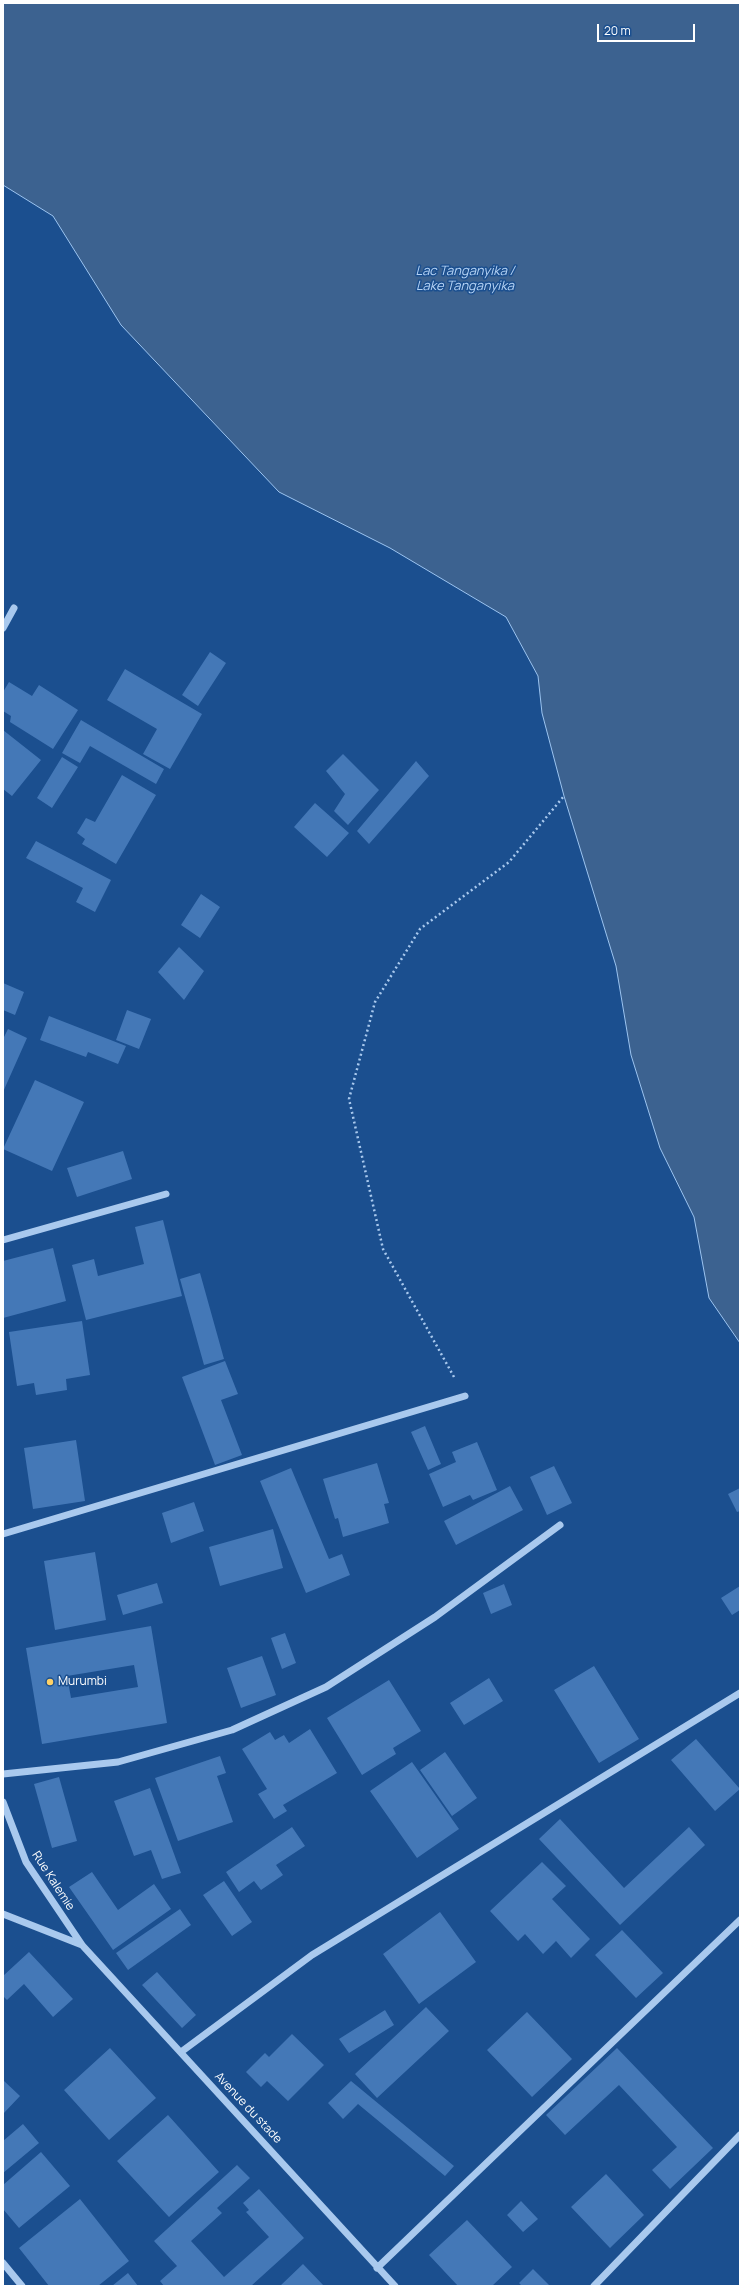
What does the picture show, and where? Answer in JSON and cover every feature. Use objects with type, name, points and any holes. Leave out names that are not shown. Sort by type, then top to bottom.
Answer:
[{"type":"street","points":[[3,628],[14,608]]},
{"type":"street","points":[[3,1240],[166,1194]]},
{"type":"street","points":[[3,1534],[465,1396]]},
{"type":"street","points":[[3,1774],[118,1762],[232,1730],[326,1687],[435,1617],[560,1525]]},
{"type":"street","points":[[181,2052],[312,1955],[740,1693]]},
{"type":"street","name":"Rue Kalemie","points":[[3,1802],[26,1862],[82,1945]]},
{"type":"street","points":[[3,1914],[82,1945]]},
{"type":"street","points":[[377,2268],[740,1920]]},
{"type":"street","name":"Avenue du stade","points":[[82,1945],[293,2173],[377,2268],[395,2286]]},
{"type":"street","points":[[594,2286],[740,2135]]},
{"type":"street","points":[[3,2263],[22,2286]]},
{"type":"path","points":[[465,1396],[383,1249],[349,1099],[375,1002],[420,929],[509,862],[564,796]]},
{"type":"water","name":"Lac Tanganyika / Lake Tanganyika","points":[[3,3],[740,3],[740,1343],[709,1298],[694,1217],[660,1148],[631,1055],[616,966],[564,796],[542,713],[538,676],[506,617],[390,548],[279,492],[121,325],[53,216],[3,185]]},
{"type":"building","points":[[210,652],[226,663],[198,706],[182,695]]},
{"type":"building","points":[[125,669],[202,714],[170,769],[143,754],[157,729],[107,700]]},
{"type":"building","points":[[9,682],[32,696],[39,685],[78,710],[53,749],[10,722],[11,716],[3,711],[3,692]]},
{"type":"building","points":[[81,720],[164,769],[156,784],[90,746],[80,763],[62,753]]},
{"type":"building","points":[[3,730],[41,760],[12,796],[3,789]]},
{"type":"building","points":[[343,754],[379,790],[348,825],[334,811],[345,794],[326,771]]},
{"type":"building","points":[[62,757],[78,767],[52,808],[37,798]]},
{"type":"building","points":[[416,761],[429,776],[369,844],[357,831]]},
{"type":"building","points":[[122,775],[156,795],[116,864],[82,844],[85,839],[77,833],[86,818],[95,822]]},
{"type":"building","points":[[315,803],[349,833],[327,857],[294,827]]},
{"type":"building","points":[[36,841],[111,880],[95,912],[76,902],[83,888],[26,858]]},
{"type":"building","points":[[201,894],[220,907],[200,938],[181,925]]},
{"type":"building","points":[[179,947],[204,971],[184,1000],[158,972]]},
{"type":"building","points":[[3,983],[24,992],[15,1015],[3,1010]]},
{"type":"building","points":[[127,1010],[151,1019],[139,1049],[116,1040]]},
{"type":"building","points":[[49,1016],[126,1046],[118,1064],[88,1052],[86,1057],[40,1040]]},
{"type":"building","points":[[8,1029],[27,1038],[3,1092],[3,1039]]},
{"type":"building","points":[[35,1080],[84,1102],[52,1171],[3,1149]]},
{"type":"building","points":[[123,1151],[132,1179],[77,1197],[67,1168]]},
{"type":"building","points":[[163,1220],[182,1296],[86,1320],[72,1265],[94,1259],[98,1276],[144,1264],[135,1227]]},
{"type":"building","points":[[53,1248],[66,1301],[3,1318],[3,1261]]},
{"type":"building","points":[[200,1273],[224,1359],[204,1365],[180,1279]]},
{"type":"building","points":[[82,1321],[90,1375],[66,1379],[67,1390],[36,1395],[34,1383],[17,1386],[9,1332]]},
{"type":"building","points":[[225,1361],[238,1394],[221,1400],[242,1455],[215,1465],[182,1377]]},
{"type":"building","points":[[425,1426],[441,1464],[428,1470],[411,1432]]},
{"type":"building","points":[[76,1440],[85,1501],[33,1509],[24,1448]]},
{"type":"building","points":[[477,1442],[497,1490],[473,1500],[470,1495],[443,1507],[429,1474],[456,1462],[452,1452]]},
{"type":"building","points":[[377,1463],[389,1503],[384,1504],[389,1523],[343,1537],[338,1518],[335,1519],[323,1479]]},
{"type":"building","points":[[554,1466],[572,1503],[547,1515],[530,1477]]},
{"type":"building","points":[[291,1468],[329,1559],[342,1554],[350,1575],[306,1593],[260,1481]]},
{"type":"building","points":[[510,1486],[523,1510],[456,1545],[444,1521]]},
{"type":"building","points":[[740,1488],[740,1511],[737,1512],[728,1494]]},
{"type":"building","points":[[194,1502],[204,1531],[171,1543],[162,1513]]},
{"type":"building","points":[[273,1529],[283,1568],[220,1586],[209,1547]]},
{"type":"building","points":[[95,1552],[106,1620],[55,1630],[44,1561]]},
{"type":"building","points":[[157,1583],[163,1603],[123,1615],[117,1595]]},
{"type":"building","points":[[504,1584],[512,1605],[491,1614],[483,1593]]},
{"type":"building","points":[[740,1586],[740,1610],[732,1615],[721,1598]]},
{"type":"building","name":"Murumbi","points":[[151,1626],[167,1723],[42,1744],[26,1648]],"holes":[[[134,1665],[138,1687],[71,1698],[67,1676]]]},
{"type":"building","points":[[285,1633],[296,1663],[282,1669],[271,1638]]},
{"type":"building","points":[[262,1656],[276,1695],[241,1708],[227,1668]]},
{"type":"building","points":[[594,1666],[639,1739],[599,1763],[554,1690]]},
{"type":"building","points":[[489,1678],[503,1701],[464,1725],[450,1703]]},
{"type":"building","points":[[389,1680],[421,1731],[393,1748],[396,1754],[362,1775],[327,1718]]},
{"type":"building","points":[[310,1729],[337,1773],[283,1805],[287,1811],[274,1819],[258,1794],[267,1789],[242,1749],[270,1732],[275,1740],[284,1735],[289,1743]]},
{"type":"building","points":[[696,1739],[740,1789],[715,1811],[671,1760]]},
{"type":"building","points":[[445,1752],[477,1798],[452,1816],[420,1770]]},
{"type":"building","points":[[220,1756],[226,1773],[217,1776],[233,1822],[178,1841],[155,1778]]},
{"type":"building","points":[[412,1762],[459,1829],[417,1858],[370,1791]]},
{"type":"building","points":[[59,1777],[77,1841],[52,1848],[34,1784]]},
{"type":"building","points":[[150,1788],[181,1873],[162,1879],[151,1850],[134,1856],[114,1801]]},
{"type":"building","points":[[560,1819],[624,1888],[689,1827],[705,1845],[620,1925],[539,1839]]},
{"type":"building","points":[[292,1827],[305,1846],[276,1865],[283,1875],[261,1890],[254,1881],[239,1892],[226,1872]]},
{"type":"building","points":[[542,1862],[566,1886],[552,1899],[590,1939],[571,1958],[556,1941],[543,1954],[525,1934],[518,1941],[490,1911]]},
{"type":"building","points":[[92,1872],[118,1910],[154,1884],[171,1909],[113,1950],[69,1887]]},
{"type":"building","points":[[224,1881],[252,1922],[232,1936],[203,1895]]},
{"type":"building","points":[[180,1909],[191,1925],[128,1970],[116,1953]]},
{"type":"building","points":[[440,1912],[476,1962],[419,2004],[383,1954]]},
{"type":"building","points":[[622,1930],[663,1973],[636,1998],[595,1955]]},
{"type":"building","points":[[29,1952],[73,1999],[53,2017],[24,1984],[7,2000],[3,1996],[3,1976]]},
{"type":"building","points":[[157,1972],[196,2015],[182,2028],[142,1985]]},
{"type":"building","points":[[426,2007],[449,2031],[377,2098],[355,2074]]},
{"type":"building","points":[[385,2010],[394,2025],[349,2053],[339,2039]]},
{"type":"building","points":[[527,2012],[572,2059],[532,2097],[487,2050]]},
{"type":"building","points":[[292,2034],[324,2065],[288,2101],[267,2081],[261,2087],[246,2072],[265,2053],[269,2057]]},
{"type":"building","points":[[110,2048],[156,2098],[109,2140],[64,2090]]},
{"type":"building","points":[[617,2048],[713,2148],[670,2189],[652,2170],[677,2147],[619,2085],[565,2135],[546,2115]]},
{"type":"building","points":[[3,2080],[20,2096],[3,2114]]},
{"type":"building","points":[[351,2081],[454,2166],[445,2176],[358,2104],[343,2119],[328,2103]]},
{"type":"building","points":[[168,2115],[219,2172],[169,2217],[117,2161]]},
{"type":"building","points":[[23,2124],[39,2143],[3,2173],[3,2141]]},
{"type":"building","points":[[41,2152],[70,2186],[19,2228],[3,2209],[3,2185]]},
{"type":"building","points":[[237,2165],[250,2178],[217,2208],[222,2213],[191,2241],[224,2277],[269,2237],[246,2212],[249,2210],[243,2203],[259,2189],[304,2238],[251,2286],[164,2286],[160,2281],[177,2266],[154,2241]]},
{"type":"building","points":[[606,2174],[644,2215],[610,2248],[571,2207]]},
{"type":"building","points":[[80,2199],[129,2261],[98,2286],[49,2286],[19,2248]]},
{"type":"building","points":[[521,2201],[538,2219],[523,2232],[507,2215]]},
{"type":"building","points":[[467,2220],[512,2267],[492,2286],[458,2286],[429,2255]]},
{"type":"building","points":[[303,2264],[324,2286],[280,2286]]},
{"type":"building","points":[[533,2269],[550,2286],[522,2286],[519,2283]]},
{"type":"building","points":[[128,2273],[138,2286],[112,2286]]},
{"type":"place","name":"Murumbi","points":[[50,1682]]}]
